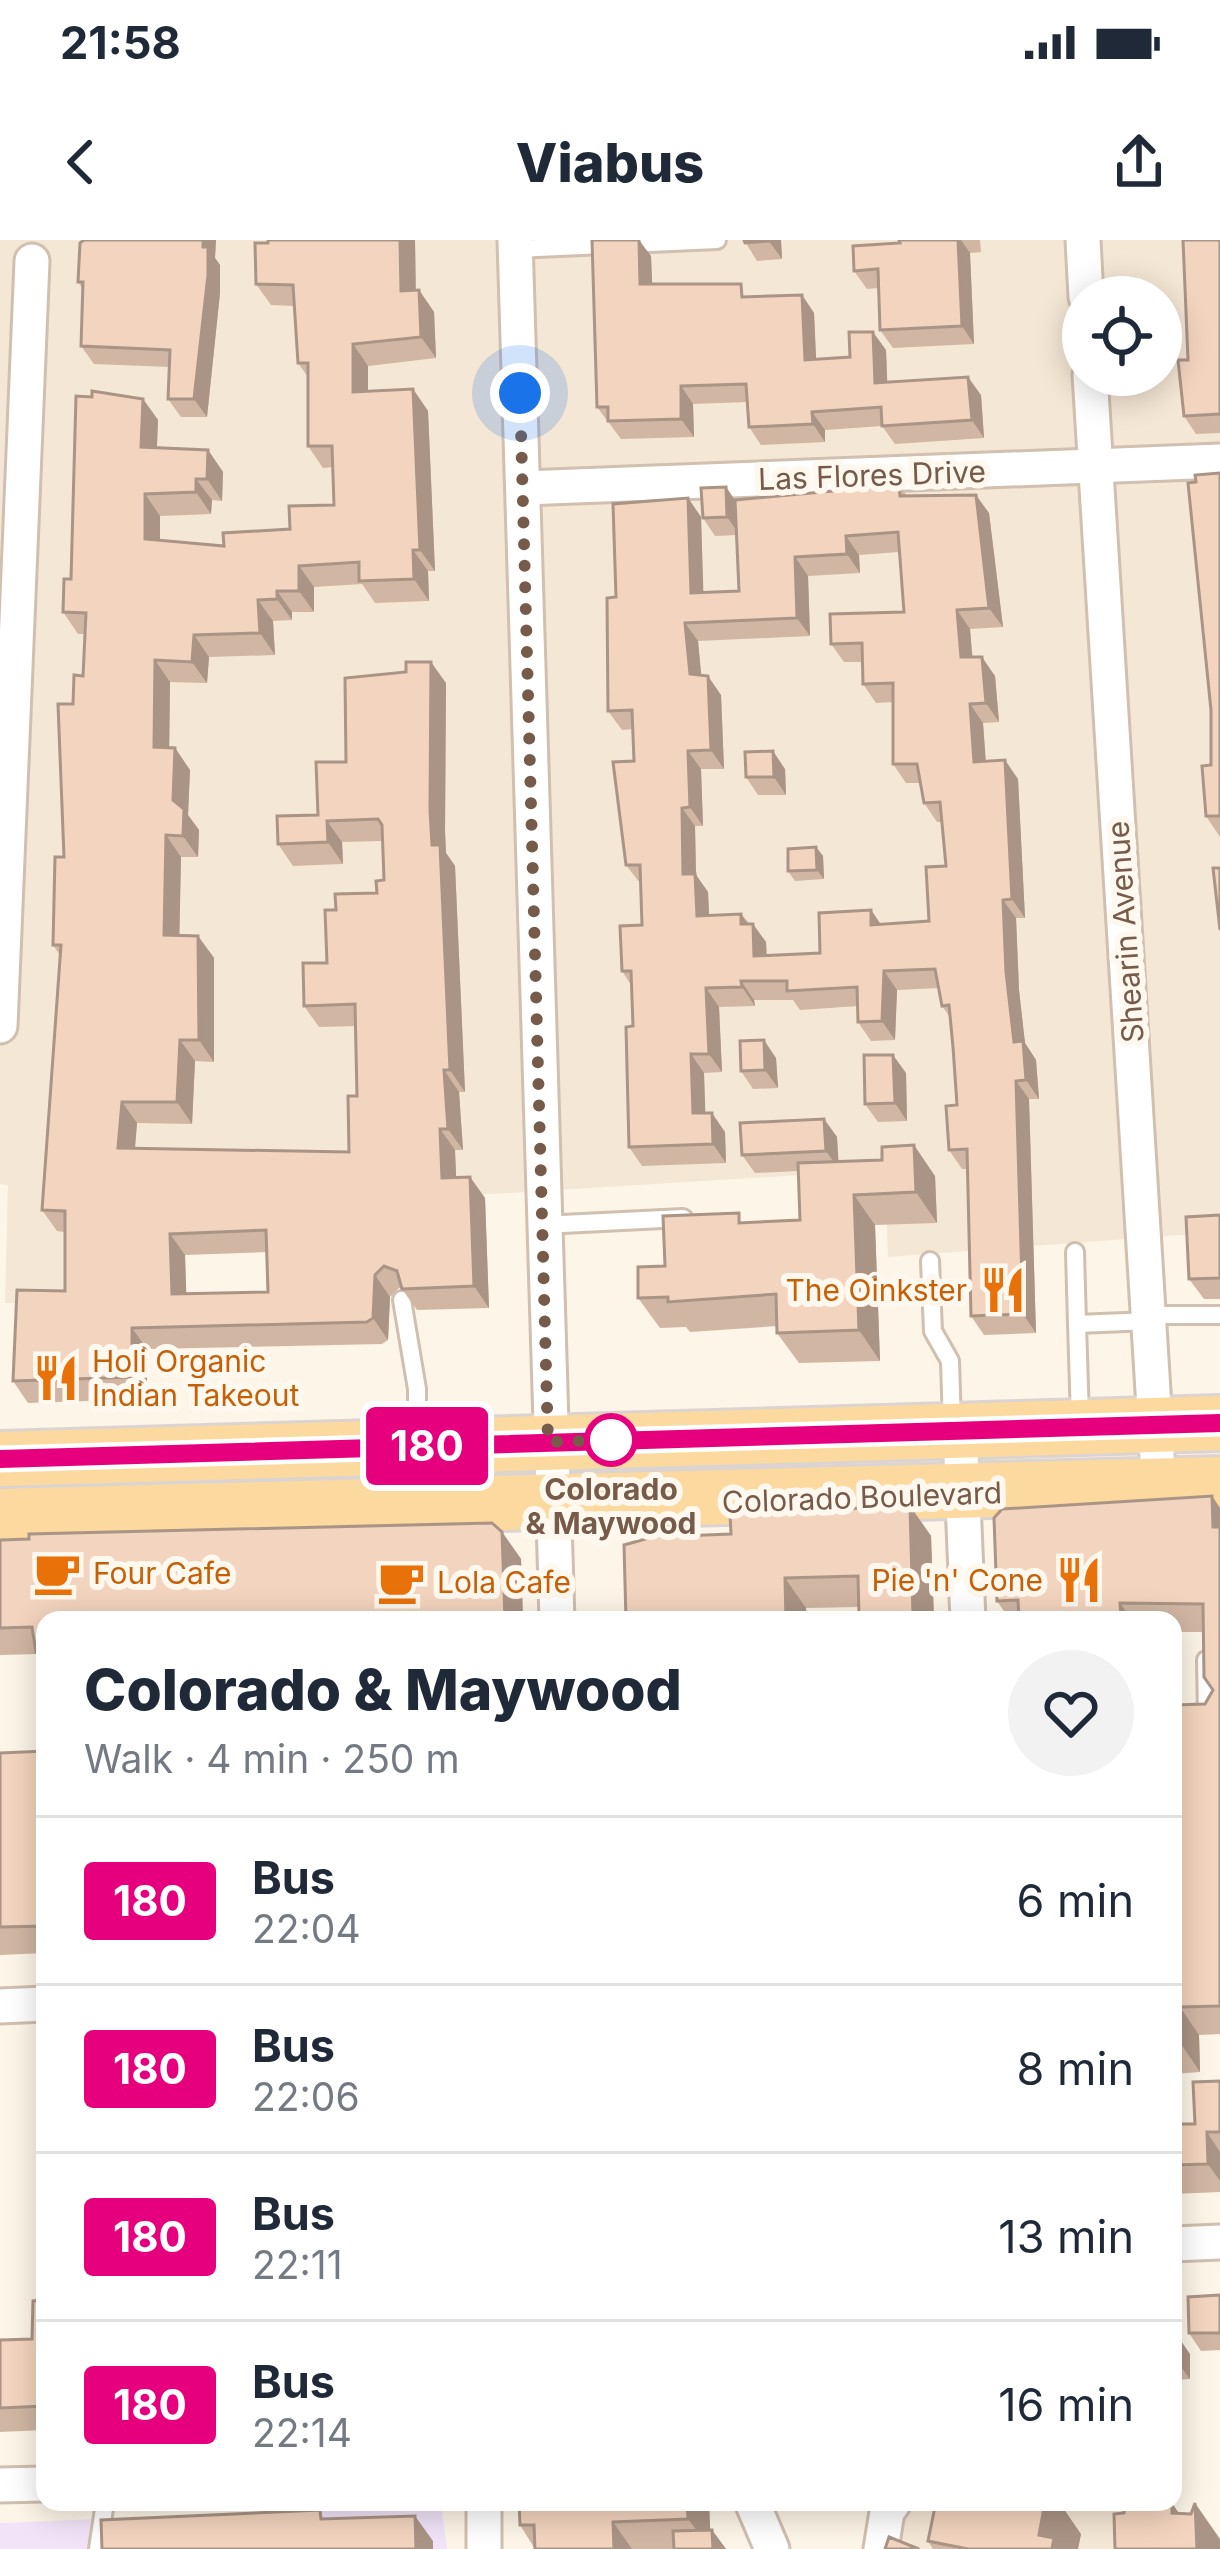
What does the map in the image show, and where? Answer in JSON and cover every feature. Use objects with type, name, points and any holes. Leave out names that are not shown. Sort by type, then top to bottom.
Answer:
[{"type":"main road","name":"Colorado Boulevard","points":[[0,1459],[1220,1423]]},
{"type":"main road","name":"Colorado Boulevard","points":[[0,1516],[1220,1484]]},
{"type":"street","points":[[1083,240],[1085,276]]},
{"type":"street","points":[[515,245],[557,1611]]},
{"type":"street","points":[[0,1026],[32,261]]},
{"type":"street","name":"Shearin Avenue","points":[[1091,396],[1160,1488]]},
{"type":"street","name":"Las Flores Drive","points":[[524,488],[1220,461]]},
{"type":"street","points":[[956,1432],[968,1611]]},
{"type":"street","points":[[0,2006],[36,2004]]},
{"type":"street","points":[[1182,2243],[1220,2242]]},
{"type":"street","points":[[0,2485],[36,2484]]},
{"type":"street","points":[[484,2511],[484,2549]]},
{"type":"street","points":[[756,2511],[772,2549]]},
{"type":"street","points":[[881,2549],[892,2511]]},
{"type":"lane","points":[[515,245],[717,240]]},
{"type":"lane","points":[[542,1225],[699,1217]]},
{"type":"lane","points":[[1075,1252],[1081,1429]]},
{"type":"lane","points":[[930,1261],[933,1331],[950,1361],[956,1432]]},
{"type":"lane","points":[[402,1300],[417,1389],[417,1447]]},
{"type":"lane","points":[[1078,1324],[1220,1316]]},
{"type":"lane","points":[[1206,1651],[1207,1718],[1220,1717]]},
{"type":"lane","points":[[98,2549],[104,2511]]},
{"type":"shaded area","points":[[0,240],[1220,240],[1220,1232],[888,1257],[885,1170],[490,1194],[148,1206],[153,1305],[5,1303],[8,1185],[0,1184]]},
{"type":"shaded area","points":[[294,2511],[442,2511],[447,2549],[0,2549],[0,2523]]},
{"type":"shaded area","points":[[892,2511],[1166,2511],[1202,2549],[899,2549]]},
{"type":"building","points":[[84,240],[203,240],[203,247],[208,247],[194,399],[168,399],[170,350],[81,346],[83,282],[78,282]]},
{"type":"building","points":[[400,240],[401,291],[419,290],[421,337],[353,344],[353,392],[413,389],[420,550],[413,550],[414,579],[359,581],[359,562],[299,566],[299,591],[277,591],[277,599],[258,600],[260,633],[194,635],[192,662],[155,660],[154,747],[175,748],[173,800],[184,809],[183,836],[166,835],[164,935],[198,936],[199,1040],[180,1040],[177,1102],[122,1102],[118,1148],[349,1152],[348,1096],[357,1096],[355,1004],[304,1006],[303,963],[327,963],[325,910],[336,910],[335,894],[377,893],[376,881],[384,880],[382,825],[378,819],[327,821],[328,842],[278,844],[277,816],[318,815],[316,762],[346,762],[345,678],[406,672],[406,662],[431,662],[430,810],[432,845],[440,845],[450,1070],[444,1070],[448,1129],[440,1129],[442,1178],[470,1177],[474,1286],[402,1289],[397,1271],[384,1266],[375,1275],[373,1318],[367,1322],[132,1328],[132,1377],[13,1381],[17,1290],[65,1291],[65,1211],[42,1210],[61,945],[53,945],[55,857],[64,857],[58,704],[73,704],[74,675],[83,676],[86,613],[63,612],[64,579],[71,579],[76,396],[92,397],[92,391],[143,399],[141,447],[208,450],[207,479],[196,479],[196,492],[145,494],[145,539],[224,546],[223,533],[290,529],[289,506],[334,505],[332,446],[308,446],[308,363],[298,363],[293,285],[256,284],[255,243]],"holes":[[[266,1230],[268,1292],[172,1294],[170,1234]]]},
{"type":"building","points":[[592,240],[639,240],[640,284],[741,284],[742,297],[802,295],[805,360],[850,357],[849,332],[873,332],[875,383],[968,377],[972,420],[882,426],[881,407],[812,412],[813,424],[749,427],[746,384],[681,386],[681,419],[608,421],[608,407],[597,407]]},
{"type":"building","points":[[958,240],[962,326],[880,330],[878,269],[854,271],[853,246]]},
{"type":"building","points":[[1183,240],[1220,240],[1220,414],[1184,416],[1182,360],[1188,360]]},
{"type":"building","points":[[1220,473],[1220,816],[1206,816],[1202,766],[1211,765],[1211,710],[1188,483],[1196,482],[1195,475]]},
{"type":"building","points":[[899,485],[900,496],[976,495],[989,608],[957,610],[961,657],[982,657],[986,703],[970,704],[974,762],[1005,760],[1012,899],[1003,900],[1006,972],[1014,1042],[1023,1041],[1026,1080],[1016,1081],[1023,1314],[971,1316],[967,1149],[949,1150],[946,1106],[957,1105],[953,1047],[949,1005],[942,1006],[935,969],[884,971],[882,1021],[858,1022],[857,987],[787,991],[787,981],[741,981],[742,987],[706,988],[709,1054],[691,1054],[693,1113],[712,1113],[713,1144],[629,1147],[626,1027],[633,1026],[631,971],[622,971],[620,926],[642,925],[640,865],[626,865],[613,762],[634,761],[632,710],[608,711],[607,598],[616,597],[613,504],[688,498],[691,593],[739,591],[735,500]],"holes":[[[898,532],[904,612],[830,614],[831,644],[862,643],[863,684],[893,683],[893,764],[917,764],[924,803],[940,802],[946,866],[926,867],[929,921],[871,925],[871,910],[819,913],[820,953],[754,956],[753,924],[741,924],[741,914],[697,916],[695,874],[683,874],[682,808],[690,807],[688,751],[711,750],[708,676],[690,674],[685,623],[797,618],[795,557],[847,554],[846,536]]]},
{"type":"building","points":[[726,487],[727,517],[703,518],[701,488]]},
{"type":"building","points":[[773,751],[774,777],[746,777],[745,752]]},
{"type":"building","points":[[816,847],[817,870],[788,871],[788,849]]},
{"type":"building","points":[[1213,868],[1220,868],[1220,930]]},
{"type":"building","points":[[764,1040],[765,1070],[741,1071],[740,1041]]},
{"type":"building","points":[[864,1055],[893,1055],[895,1103],[865,1104]]},
{"type":"building","points":[[824,1119],[826,1151],[742,1155],[740,1123]]},
{"type":"building","points":[[914,1145],[916,1192],[854,1195],[859,1330],[777,1333],[776,1294],[668,1302],[668,1297],[638,1298],[638,1267],[665,1266],[663,1216],[739,1213],[739,1223],[800,1220],[798,1163],[882,1160],[882,1147]]},
{"type":"building","points":[[1220,1215],[1220,1278],[1189,1279],[1186,1217]]},
{"type":"building","points":[[1212,1496],[1213,1527],[1220,1527],[1220,2006],[1182,2007],[1182,1705],[1205,1704],[1213,1690],[1204,1677],[1203,1604],[1120,1603],[1120,1611],[1019,1611],[1018,1600],[997,1601],[994,1518],[1002,1509]]},
{"type":"building","points":[[910,1506],[913,1611],[859,1611],[858,1576],[785,1578],[786,1611],[626,1611],[624,1545],[653,1537],[652,1529],[680,1528],[680,1536],[731,1534],[730,1514]]},
{"type":"building","points":[[492,1523],[502,1532],[505,1611],[36,1611],[36,1652],[32,1627],[0,1628],[0,1540],[29,1539],[29,1534]]},
{"type":"building","points":[[36,1751],[36,1926],[0,1927],[0,1753]]},
{"type":"building","points":[[1220,2081],[1220,2132],[1207,2132],[1208,2164],[1182,2165],[1182,2124],[1195,2124],[1193,2082]]},
{"type":"building","points":[[1220,2295],[1220,2333],[1189,2333],[1188,2297]]},
{"type":"building","points":[[33,2301],[36,2406],[0,2408],[0,2340],[32,2339]]},
{"type":"building","points":[[1195,2503],[1197,2549],[1115,2549],[1114,2514],[1191,2514]]},
{"type":"building","points":[[298,2511],[320,2511],[321,2519],[415,2516],[416,2549],[102,2549],[101,2520]]},
{"type":"building","points":[[519,2511],[688,2511],[688,2519],[613,2522],[614,2549],[535,2549],[534,2525],[520,2525]]},
{"type":"building","points":[[934,2511],[1043,2511],[1039,2535],[1054,2538],[1052,2549],[968,2549],[928,2541]]},
{"type":"building","points":[[712,2530],[713,2549],[674,2549],[673,2531]]},
{"type":"building","points":[[889,2537],[919,2549],[885,2549]]},
{"type":"bus line","name":"180","points":[[0,1459],[1220,1423]]},
{"type":"place","name":"The Oinkster","points":[[1003,1290]]},
{"type":"place","name":"Holi Organic Indian Takeout","points":[[56,1378]]},
{"type":"place","name":"Colorado & Maywood","points":[[611,1440]]},
{"type":"place","name":"Four Cafe","points":[[57,1573]]},
{"type":"place","name":"Pie 'n' Cone","points":[[1079,1580]]},
{"type":"place","name":"Lola Cafe","points":[[401,1582]]},
{"type":"route","points":[[520,393],[548,1442],[611,1440]]}]
